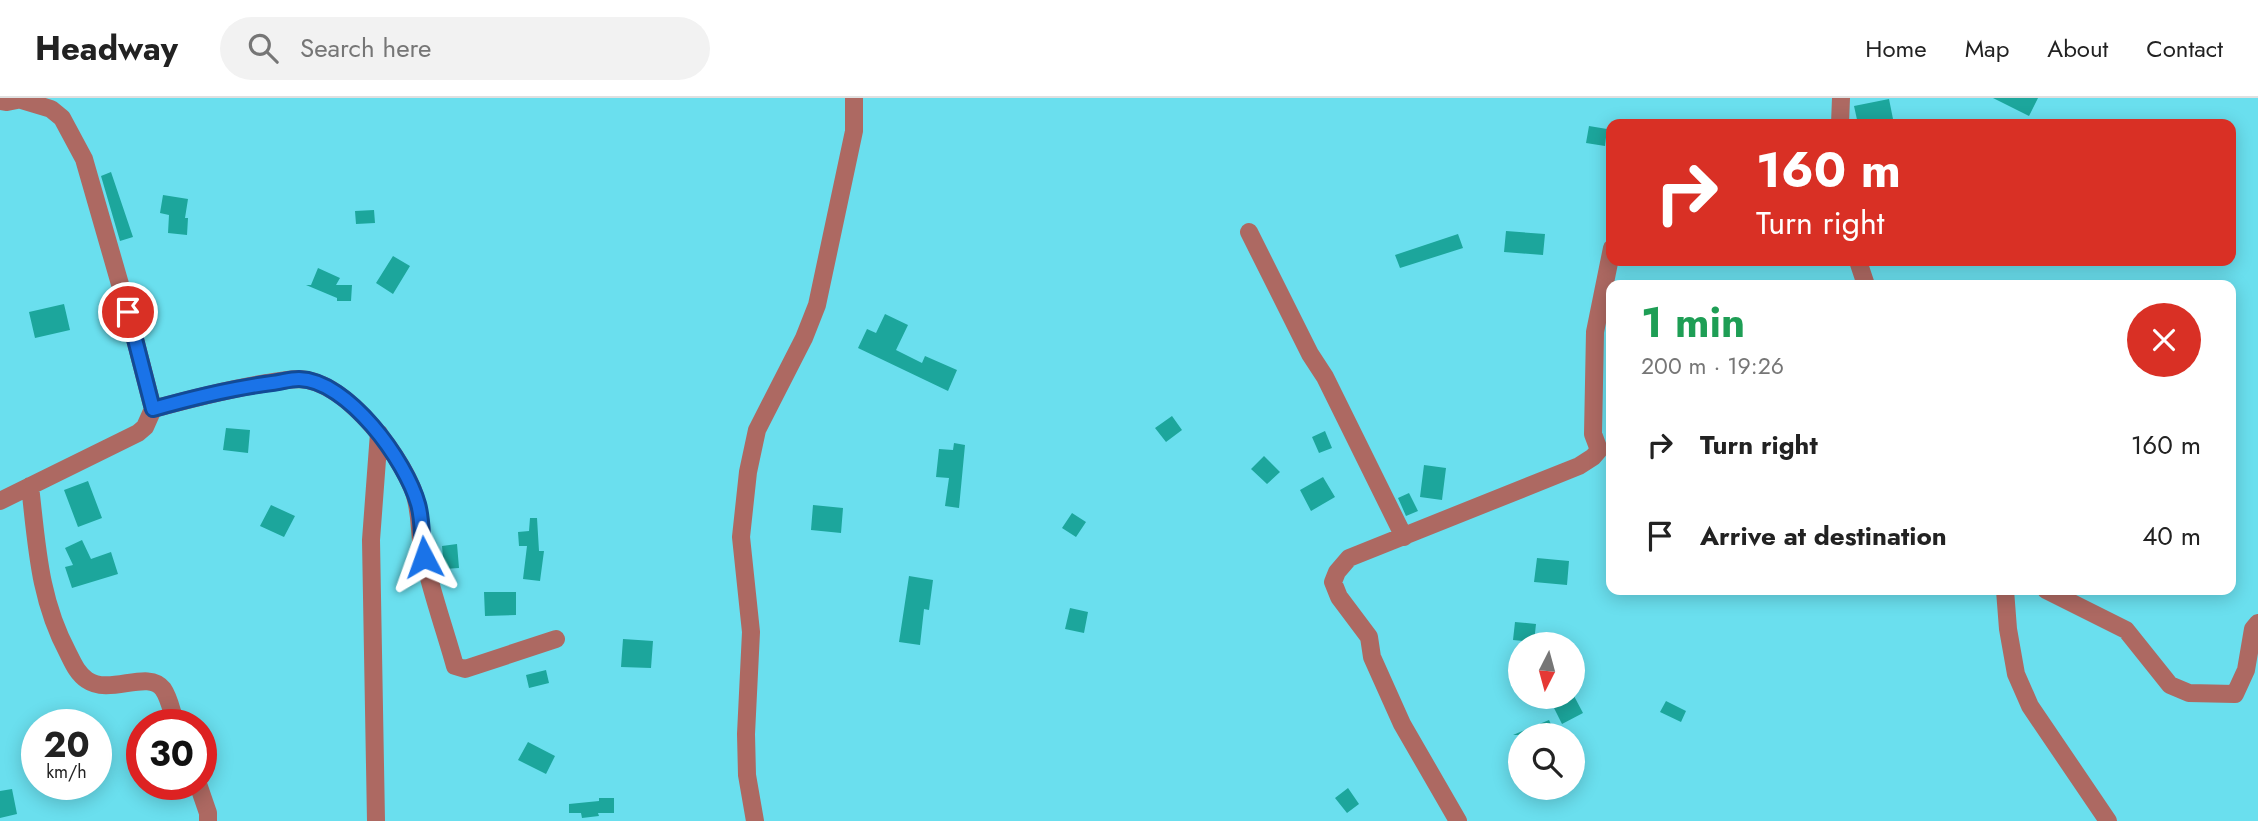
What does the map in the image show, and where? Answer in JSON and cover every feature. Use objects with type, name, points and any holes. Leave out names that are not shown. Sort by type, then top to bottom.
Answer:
[{"type":"street","points":[[755,821],[747,775],[746,734],[751,632],[741,537],[748,472],[757,430],[804,338],[817,305],[854,131],[853,98]]},
{"type":"street","points":[[1840,98],[1840,119]]},
{"type":"street","points":[[0,101],[24,99],[51,109],[61,118],[84,159],[153,409],[145,427],[138,433],[0,501]]},
{"type":"street","points":[[1249,232],[1404,537]]},
{"type":"street","points":[[1458,821],[1402,724],[1372,657],[1368,638],[1339,597],[1333,582],[1337,572],[1349,558],[1579,467],[1593,457],[1599,450],[1593,434],[1595,332],[1608,266]]},
{"type":"street","points":[[153,409],[231,390],[298,379],[319,383],[334,391],[379,433],[400,461],[419,507],[424,557],[455,666],[465,669],[556,639]]},
{"type":"street","points":[[376,821],[371,540],[379,433]]},
{"type":"street","points":[[30,486],[39,571],[49,612],[77,670],[89,682],[98,686],[109,687],[147,680],[158,684],[170,709]]},
{"type":"street","points":[[2005,595],[2008,629],[2017,674],[2030,706],[2108,821]]},
{"type":"street","points":[[2056,595],[2126,630],[2170,685],[2189,693],[2235,694],[2246,670],[2253,629],[2258,623]]},
{"type":"street","points":[[204,800],[208,821]]},
{"type":"building","points":[[1993,98],[2038,98],[2029,116]]},
{"type":"building","points":[[1889,99],[1893,119],[1857,119],[1854,106]]},
{"type":"building","points":[[1589,126],[1606,129],[1605,146],[1586,143]]},
{"type":"building","points":[[111,172],[133,237],[120,241],[101,176]]},
{"type":"building","points":[[163,195],[188,199],[185,218],[188,218],[187,235],[168,233],[169,215],[160,213]]},
{"type":"building","points":[[374,210],[375,223],[356,224],[355,211]]},
{"type":"building","points":[[1506,231],[1545,234],[1543,255],[1504,252]]},
{"type":"building","points":[[1458,234],[1463,248],[1400,268],[1395,255]]},
{"type":"building","points":[[393,256],[410,266],[393,294],[376,283]]},
{"type":"building","points":[[318,268],[340,278],[336,285],[352,285],[351,301],[337,301],[337,298],[306,285],[311,285]]},
{"type":"building","points":[[64,304],[70,330],[35,338],[29,312]]},
{"type":"building","points":[[885,314],[908,325],[896,350],[922,363],[925,356],[957,370],[948,391],[858,348],[867,329],[876,333]]},
{"type":"building","points":[[1172,416],[1182,430],[1166,442],[1155,428]]},
{"type":"building","points":[[226,428],[250,430],[248,453],[223,450]]},
{"type":"building","points":[[1325,431],[1332,448],[1319,453],[1312,437]]},
{"type":"building","points":[[954,443],[965,445],[959,508],[945,506],[949,478],[936,477],[939,449],[953,450]]},
{"type":"building","points":[[1264,456],[1280,472],[1267,484],[1251,469]]},
{"type":"building","points":[[1424,465],[1446,468],[1442,500],[1420,497]]},
{"type":"building","points":[[1323,477],[1335,497],[1311,511],[1300,490]]},
{"type":"building","points":[[88,481],[102,518],[78,527],[64,490]]},
{"type":"building","points":[[1409,493],[1418,511],[1406,516],[1398,498]]},
{"type":"building","points":[[271,505],[295,516],[284,537],[260,526]]},
{"type":"building","points":[[813,505],[843,508],[841,533],[811,530]]},
{"type":"building","points":[[1072,513],[1086,522],[1076,537],[1062,528]]},
{"type":"building","points":[[530,518],[537,518],[539,551],[544,551],[540,581],[523,579],[527,546],[519,546],[518,532],[529,531]]},
{"type":"building","points":[[82,540],[91,559],[111,552],[118,574],[72,588],[65,567],[73,565],[65,548]]},
{"type":"building","points":[[457,544],[459,568],[444,569],[442,546]]},
{"type":"building","points":[[1537,558],[1569,561],[1567,585],[1534,582]]},
{"type":"building","points":[[909,576],[933,580],[929,610],[924,609],[920,645],[899,642]]},
{"type":"building","points":[[484,592],[516,592],[516,615],[485,616]]},
{"type":"building","points":[[1070,608],[1088,612],[1084,633],[1065,629]]},
{"type":"building","points":[[1515,622],[1536,624],[1535,632],[1514,632]]},
{"type":"building","points":[[623,639],[653,641],[651,668],[621,667]]},
{"type":"building","points":[[546,670],[549,683],[529,688],[526,675]]},
{"type":"building","points":[[1666,701],[1686,711],[1681,722],[1660,712]]},
{"type":"building","points":[[1554,709],[1581,709],[1583,713],[1562,723]]},
{"type":"building","points":[[528,742],[555,756],[546,774],[518,760]]},
{"type":"building","points":[[1348,788],[1359,804],[1347,813],[1335,798]]},
{"type":"building","points":[[12,789],[17,814],[0,818],[0,791]]},
{"type":"building","points":[[599,798],[614,798],[614,813],[598,813],[599,816],[582,818],[581,813],[569,813],[569,804],[599,801]]},
{"type":"route","points":[[128,312],[153,409],[238,389],[298,379],[319,383],[334,391],[379,433],[400,461],[419,507],[424,557]]}]
